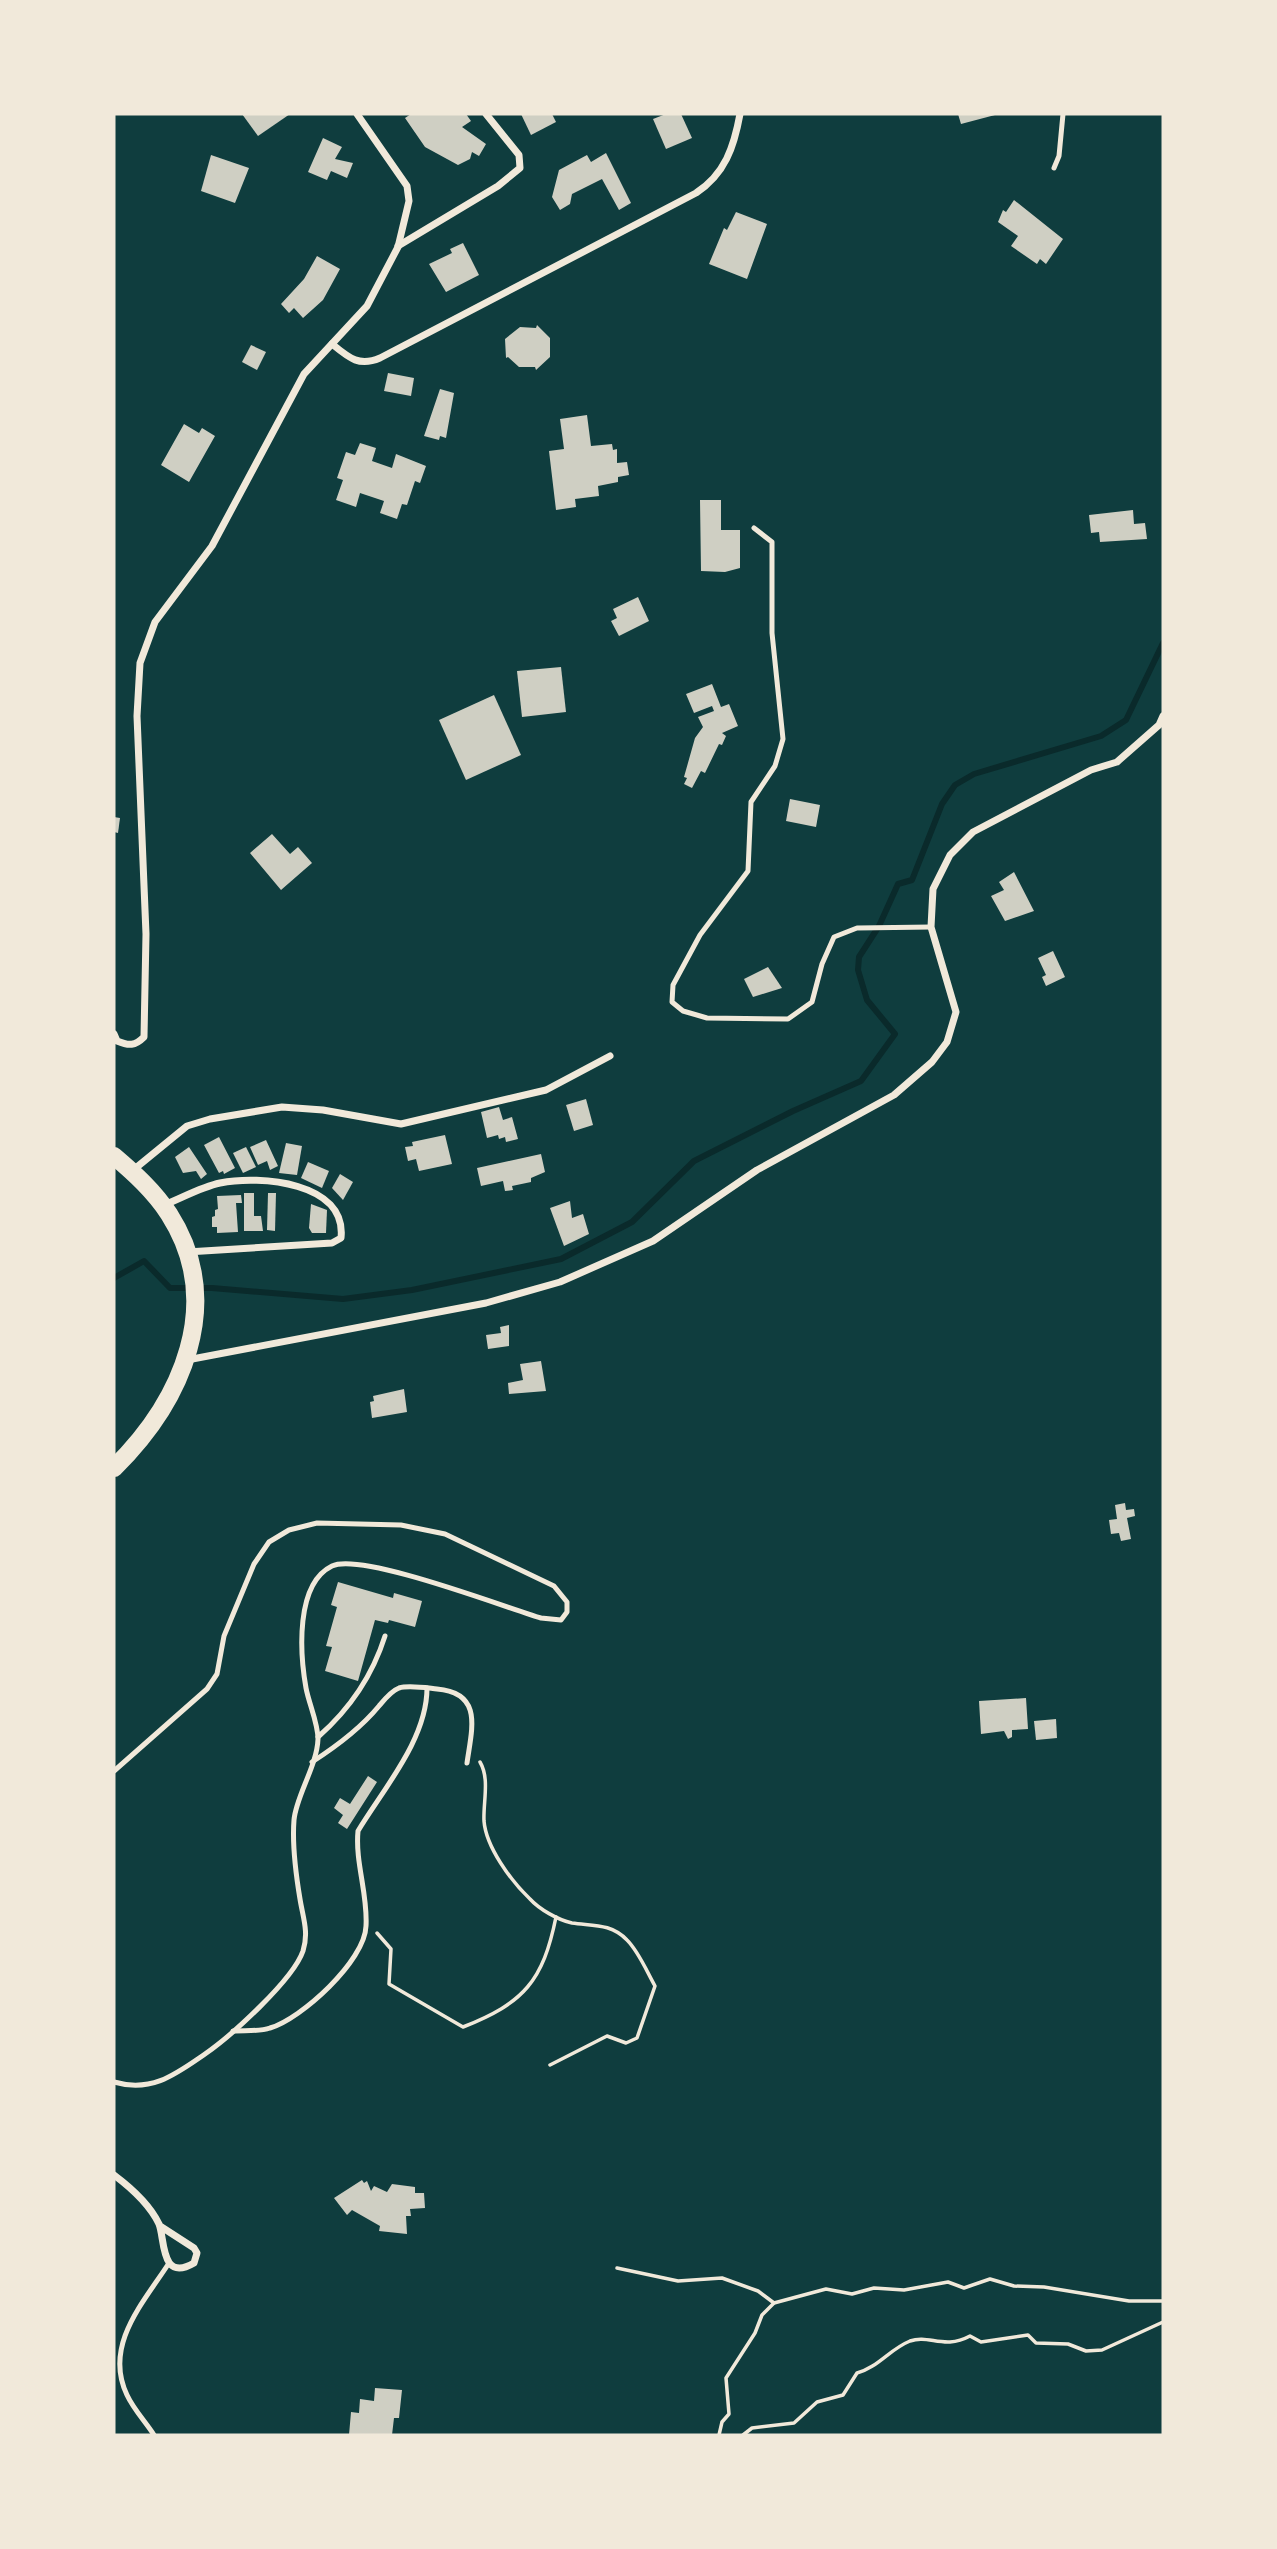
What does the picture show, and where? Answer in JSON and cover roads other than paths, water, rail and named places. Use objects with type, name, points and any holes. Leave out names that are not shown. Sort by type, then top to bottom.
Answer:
[{"type":"main road","points":[[114,1156],[163,1206],[188,1259],[193,1328],[187,1360],[178,1383],[143,1437],[114,1468]]},
{"type":"street","points":[[114,1034],[117,1041],[129,1045],[138,1043],[144,1037],[146,934],[137,716],[140,663],[155,622],[212,546],[304,373],[366,306],[398,247],[409,201],[407,186],[357,114]]},
{"type":"street","points":[[398,247],[510,178],[520,168],[519,155],[486,114]]},
{"type":"street","points":[[332,344],[357,363],[369,363],[406,347],[710,184],[729,157],[740,114]]},
{"type":"street","points":[[187,1360],[486,1303],[560,1282],[653,1241],[757,1170],[894,1095],[932,1062],[947,1042],[956,1012],[931,926],[933,889],[950,855],[973,832],[1091,770],[1117,762],[1159,725],[1163,716]]},
{"type":"street","points":[[131,1171],[187,1126],[210,1119],[282,1107],[323,1110],[401,1124],[546,1090],[610,1056]]},
{"type":"street","points":[[163,1206],[219,1184],[250,1180],[277,1182],[329,1201],[337,1211],[342,1226],[341,1238],[332,1243],[188,1259]]},
{"type":"street","points":[[114,2175],[127,2184],[160,2226],[182,2238],[197,2253],[194,2263],[189,2266],[170,2263],[162,2250],[160,2226]]},
{"type":"lane","points":[[1054,168],[1059,156],[1063,114]]},
{"type":"lane","points":[[754,528],[772,542],[772,633],[783,739],[775,766],[751,802],[748,871],[736,891],[699,935],[673,985],[671,1002],[683,1012],[707,1018],[788,1019],[812,1002],[822,964],[834,937],[858,928],[931,926]]},
{"type":"lane","points":[[114,1771],[206,1689],[217,1674],[224,1636],[254,1564],[269,1542],[289,1530],[317,1523],[401,1525],[445,1534],[554,1586],[567,1602],[567,1612],[561,1620],[541,1618],[366,1564],[333,1565],[320,1577],[306,1600],[301,1647],[318,1737],[294,1819],[298,1881],[307,1929],[298,1964],[233,2031],[174,2078],[146,2084],[114,2082]]},
{"type":"lane","points":[[318,1737],[340,1718],[358,1695],[378,1658],[385,1636]]},
{"type":"lane","points":[[312,1762],[364,1724],[389,1695],[399,1688],[428,1688],[455,1690],[464,1696],[471,1711],[467,1763]]},
{"type":"lane","points":[[233,2031],[268,2029],[289,2019],[338,1977],[356,1951],[366,1925],[356,1849],[358,1831],[416,1734],[427,1706],[428,1688]]},
{"type":"lane","points":[[154,2435],[126,2392],[119,2365],[120,2350],[134,2316],[170,2263]]},
{"type":"waterway","points":[[114,1278],[144,1261],[170,1288],[212,1288],[343,1299],[412,1290],[561,1259],[632,1222],[694,1161],[793,1111],[861,1081],[895,1034],[867,1000],[858,970],[859,957],[879,926],[898,884],[912,880],[942,804],[955,785],[974,774],[1101,736],[1126,720],[1163,643]]}]
